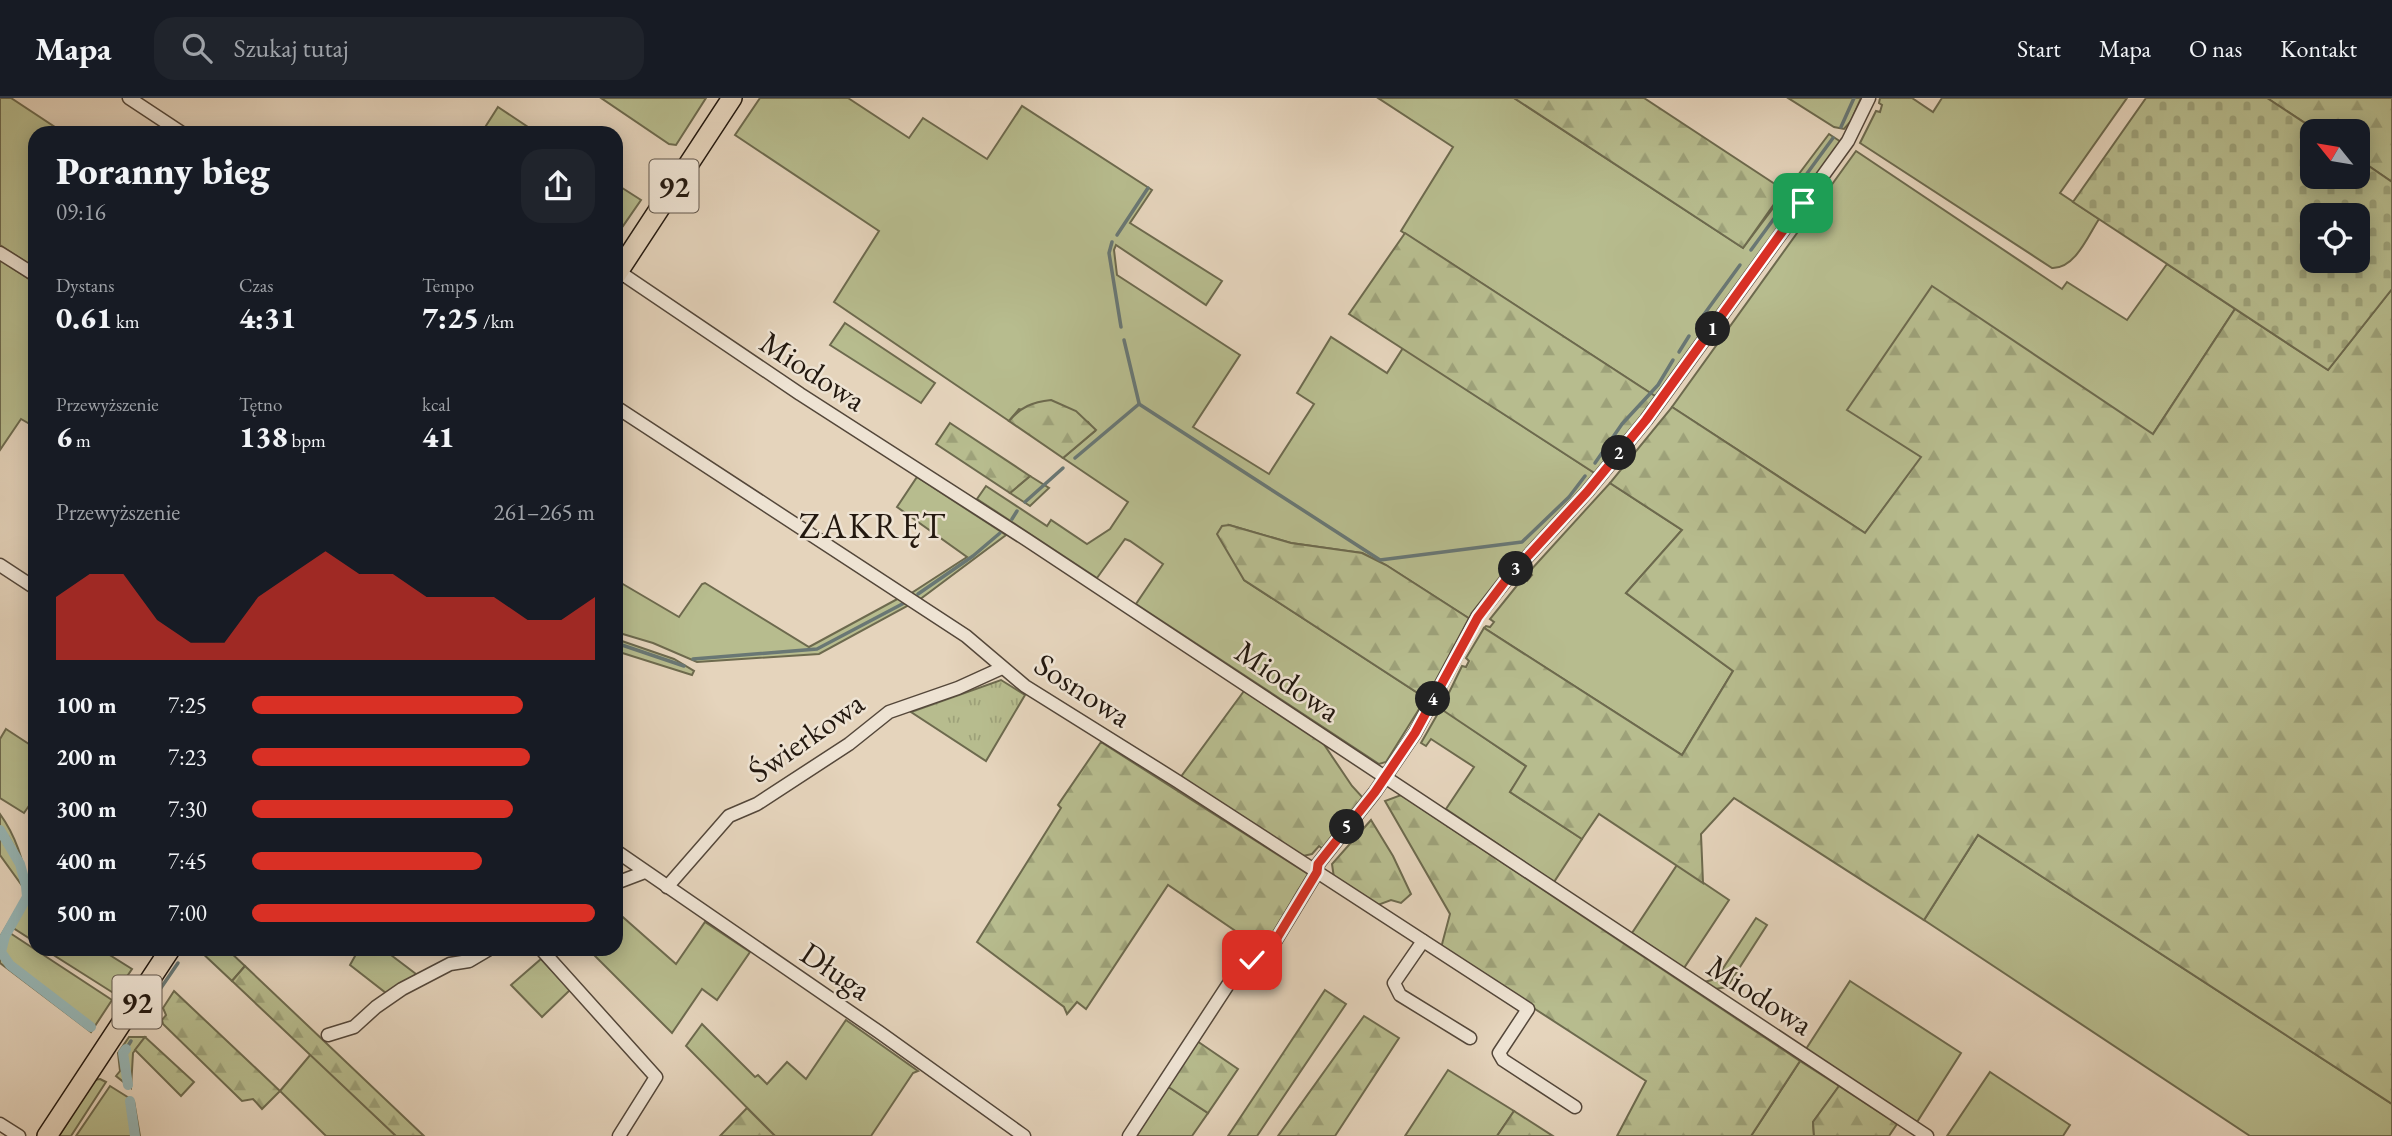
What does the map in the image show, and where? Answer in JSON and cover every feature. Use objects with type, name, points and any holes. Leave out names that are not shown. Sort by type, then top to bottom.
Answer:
[{"type":"main road","name":"92","points":[[623,264],[732,98]]},
{"type":"main road","name":"92","points":[[47,1136],[166,956]]},
{"type":"street","points":[[129,98],[171,126]]},
{"type":"street","points":[[1129,1136],[1237,971],[1271,948],[1317,872],[1324,854],[1361,810],[1415,733],[1478,617],[1506,580],[1592,486],[1673,386],[1848,141],[1869,98]]},
{"type":"street","points":[[0,253],[28,271]]},
{"type":"street","name":"Miodowa","points":[[623,277],[1027,540],[1927,1136]]},
{"type":"street","name":"Sosnowa","points":[[623,412],[966,636],[1025,687],[1165,773],[1528,1009],[1499,1053],[1503,1060],[1575,1107]]},
{"type":"street","points":[[0,565],[28,583]]},
{"type":"street","name":"Świerkowa","points":[[667,887],[729,816],[757,804],[827,759],[889,712],[958,688],[1002,668]]},
{"type":"street","name":"Długa","points":[[623,856],[879,1032],[1024,1136]]},
{"type":"street","points":[[623,880],[645,872]]},
{"type":"street","points":[[1423,942],[1394,983],[1400,995],[1470,1038]]},
{"type":"street","points":[[328,1034],[354,1027],[402,989],[450,964],[469,961],[477,956]]},
{"type":"street","points":[[547,956],[656,1077],[619,1136]]},
{"type":"street","points":[[0,1125],[19,1136]]},
{"type":"green space","points":[[0,98],[11,98],[53,126],[28,126],[28,263],[0,245]]},
{"type":"green space","points":[[601,98],[706,98],[676,145],[669,144]]},
{"type":"green space","points":[[760,98],[848,98],[909,138],[923,118],[987,159],[1022,106],[1152,190],[1130,223],[1222,281],[1206,305],[1116,245],[1114,250],[1117,275],[1240,355],[1193,427],[1269,474],[1314,404],[1297,393],[1331,337],[1387,373],[1403,348],[1596,474],[1470,619],[1386,565],[1362,553],[1291,543],[1229,525],[1244,580],[1427,699],[1386,762],[1379,764],[1136,604],[1163,564],[1130,541],[1125,539],[1097,578],[977,499],[986,486],[1047,526],[1051,520],[1087,544],[1110,529],[1128,502],[1063,458],[1095,431],[1088,422],[1019,409],[1009,421],[834,302],[879,231],[735,135]]},
{"type":"green space","points":[[1378,98],[1514,98],[1743,248],[1829,134],[1841,142],[1658,398],[1401,231],[1453,147]]},
{"type":"green space","points":[[1514,98],[1644,98],[1784,190],[1743,248]]},
{"type":"green space","points":[[1788,98],[1861,98],[1851,121],[1844,129],[1834,127]]},
{"type":"green space","points":[[1880,98],[1912,98],[1933,112],[1942,98],[2127,98],[2060,193],[2099,219],[2080,250],[2068,263],[2052,268],[1860,143],[1876,111],[1880,112]]},
{"type":"green space","points":[[2146,98],[2267,98],[2300,120],[2300,189],[2370,189],[2370,167],[2392,182],[2392,289],[2328,370],[2073,202]]},
{"type":"green space","points":[[2267,98],[2392,98],[2392,182],[2370,167],[2370,119],[2300,120]]},
{"type":"green space","points":[[498,107],[526,126],[486,126]]},
{"type":"green space","points":[[1856,151],[2062,289],[2067,282],[2127,320],[2167,264],[2235,309],[2153,434],[1848,410],[1922,457],[1865,533],[1672,407]]},
{"type":"green space","points":[[623,188],[641,200],[623,226]]},
{"type":"green space","points":[[1405,233],[1658,398],[1596,474],[1349,314]]},
{"type":"green space","points":[[0,260],[28,278],[28,423],[21,419],[0,450]]},
{"type":"green space","points":[[1932,286],[2153,434],[2235,309],[2328,370],[2392,289],[2392,1104],[1978,835],[1924,920],[1734,798],[1701,834],[1703,883],[1599,814],[1582,839],[1510,792],[1526,766],[1441,709],[1462,666],[1466,667],[1469,661],[1466,658],[1484,628],[1682,755],[1733,671],[1626,593],[1682,530],[1610,483],[1672,407],[1865,533],[1921,457],[1847,410]]},
{"type":"green space","points":[[845,323],[935,383],[921,403],[830,345]]},
{"type":"green space","points":[[1051,400],[1076,411],[1096,430],[1063,458],[1009,421],[1027,406]]},
{"type":"green space","points":[[950,423],[1030,476],[1010,493],[936,444]]},
{"type":"green space","points":[[1030,476],[1049,488],[1030,506],[1010,493]]},
{"type":"green space","points":[[917,477],[1006,535],[919,600],[910,594],[967,557],[897,507]]},
{"type":"green space","points":[[1610,483],[1682,530],[1626,593],[1733,671],[1682,755],[1484,628],[1490,627],[1494,622],[1490,619],[1523,578],[1527,581],[1532,575],[1529,572]]},
{"type":"green space","points":[[1229,525],[1291,543],[1362,553],[1386,565],[1470,619],[1427,699],[1244,580],[1217,534],[1222,526]]},
{"type":"green space","points":[[705,583],[809,647],[901,597],[911,604],[819,654],[697,662],[653,643],[623,634],[623,584],[679,617]]},
{"type":"green space","points":[[623,641],[674,659],[694,671],[692,675],[623,653]]},
{"type":"green space","points":[[1001,680],[1025,695],[986,761],[911,712]]},
{"type":"green space","points":[[1244,691],[1323,743],[1364,799],[1323,849],[1319,846],[1312,854],[1303,856],[1180,778]]},
{"type":"green space","points":[[1441,708],[1527,767],[1510,792],[1582,839],[1554,882],[1446,809],[1474,767],[1431,739],[1426,746],[1421,743]]},
{"type":"green space","points":[[6,729],[28,743],[28,807],[24,813],[0,798],[0,739]]},
{"type":"green space","points":[[1101,742],[1308,874],[1271,936],[1259,947],[1168,885],[1086,1009],[1077,1002],[1067,1014],[1064,1007],[977,942],[1061,808],[1058,805]]},
{"type":"green space","points":[[1401,795],[1800,1061],[1751,1136],[1617,1136],[1646,1081],[1441,948],[1450,914],[1385,801]]},
{"type":"green space","points":[[0,814],[18,849],[28,887],[23,887],[0,855]]},
{"type":"green space","points":[[1371,820],[1393,856],[1411,894],[1401,903],[1391,900],[1378,905],[1334,878],[1332,864]]},
{"type":"green space","points":[[1978,835],[2392,1104],[2392,1136],[2250,1136],[1924,920]]},
{"type":"green space","points":[[1677,865],[1729,900],[1684,968],[1632,933]]},
{"type":"green space","points":[[23,887],[28,887],[28,938],[13,928],[10,933],[28,945],[28,956],[45,956],[112,1000],[91,1032],[0,963],[0,937],[23,898]]},
{"type":"green space","points":[[623,917],[676,964],[705,922],[750,952],[717,1000],[702,989],[672,1033],[595,956],[623,956]]},
{"type":"green space","points":[[1756,918],[1767,925],[1727,987],[1715,989],[1704,982],[1716,979]]},
{"type":"green space","points":[[55,956],[111,956],[132,969],[115,994]]},
{"type":"green space","points":[[205,956],[234,956],[245,966],[232,981]]},
{"type":"green space","points":[[355,956],[392,956],[420,977],[386,993],[350,965]]},
{"type":"green space","points":[[541,959],[570,990],[542,1017],[511,985]]},
{"type":"green space","points":[[245,966],[424,1136],[396,1136],[232,981]]},
{"type":"green space","points":[[1850,981],[1961,1053],[1917,1122],[1806,1049]]},
{"type":"green space","points":[[1325,990],[1346,1004],[1257,1136],[1228,1136]]},
{"type":"green space","points":[[174,991],[280,1091],[262,1109],[253,1099],[242,1101],[163,1024],[162,1020],[166,1015],[163,1008]]},
{"type":"green space","points":[[1364,1016],[1399,1038],[1335,1136],[1278,1136]]},
{"type":"green space","points":[[846,1020],[918,1071],[913,1073],[871,1136],[775,1136],[686,1046],[702,1024],[755,1077],[758,1075],[767,1084],[787,1062],[806,1079]]},
{"type":"green space","points":[[129,1037],[145,1037],[133,1053],[131,1088],[116,1076],[120,1071],[118,1053]]},
{"type":"green space","points":[[145,1037],[194,1082],[181,1096],[135,1050]]},
{"type":"green space","points":[[1197,1041],[1238,1069],[1208,1113],[1167,1086]]},
{"type":"green space","points":[[311,1054],[396,1136],[326,1136],[280,1091]]},
{"type":"green space","points":[[1800,1061],[1839,1086],[1813,1122],[1814,1136],[1751,1136]]},
{"type":"green space","points":[[1448,1070],[1514,1111],[1497,1136],[1405,1136]]},
{"type":"green space","points":[[1990,1072],[2070,1125],[2063,1136],[1947,1136]]},
{"type":"green space","points":[[94,1080],[106,1082],[71,1136],[59,1136]]},
{"type":"green space","points":[[110,1086],[134,1101],[140,1136],[76,1136]]},
{"type":"green space","points":[[1167,1086],[1208,1113],[1192,1136],[1134,1136]]},
{"type":"green space","points":[[1839,1086],[1897,1124],[1889,1136],[1814,1136],[1813,1122]]},
{"type":"green space","points":[[747,1108],[775,1136],[720,1136]]},
{"type":"green space","points":[[1514,1111],[1553,1136],[1497,1136]]},
{"type":"waterway","points":[[1841,127],[1854,98]]},
{"type":"waterway","points":[[1751,250],[1833,138]]},
{"type":"waterway","points":[[1117,235],[1148,188]]},
{"type":"waterway","points":[[1112,242],[1109,253],[1121,327]]},
{"type":"waterway","points":[[1697,324],[1740,265]]},
{"type":"waterway","points":[[1679,352],[1689,336]]},
{"type":"waterway","points":[[1124,340],[1139,403]]},
{"type":"waterway","points":[[1595,463],[1622,424],[1658,385],[1673,360]]},
{"type":"waterway","points":[[1075,458],[1139,404],[1380,560],[1522,542],[1569,497],[1585,476]]},
{"type":"waterway","points":[[1025,502],[1063,468]]},
{"type":"waterway","points":[[1012,519],[1017,511]]},
{"type":"waterway","points":[[918,594],[973,556],[1000,533]]},
{"type":"waterway","points":[[693,659],[817,649],[906,602]]},
{"type":"waterway","points":[[623,645],[684,666]]},
{"type":"waterway","points":[[0,830],[20,864],[27,897],[5,936],[1,952],[10,965],[91,1027]]},
{"type":"waterway","points":[[152,1001],[178,963]]},
{"type":"waterway","points":[[126,1049],[131,1041]]},
{"type":"waterway","points":[[126,1049],[123,1053],[128,1085]]},
{"type":"waterway","points":[[130,1101],[135,1136]]},
{"type":"district","name":"ZAKRĘT","points":[[873,525]]},
{"type":"route","points":[[1252,960],[1271,948],[1317,872],[1324,854],[1375,792],[1415,733],[1468,631],[1478,617],[1506,580],[1587,492],[1673,386],[1803,203]]}]
